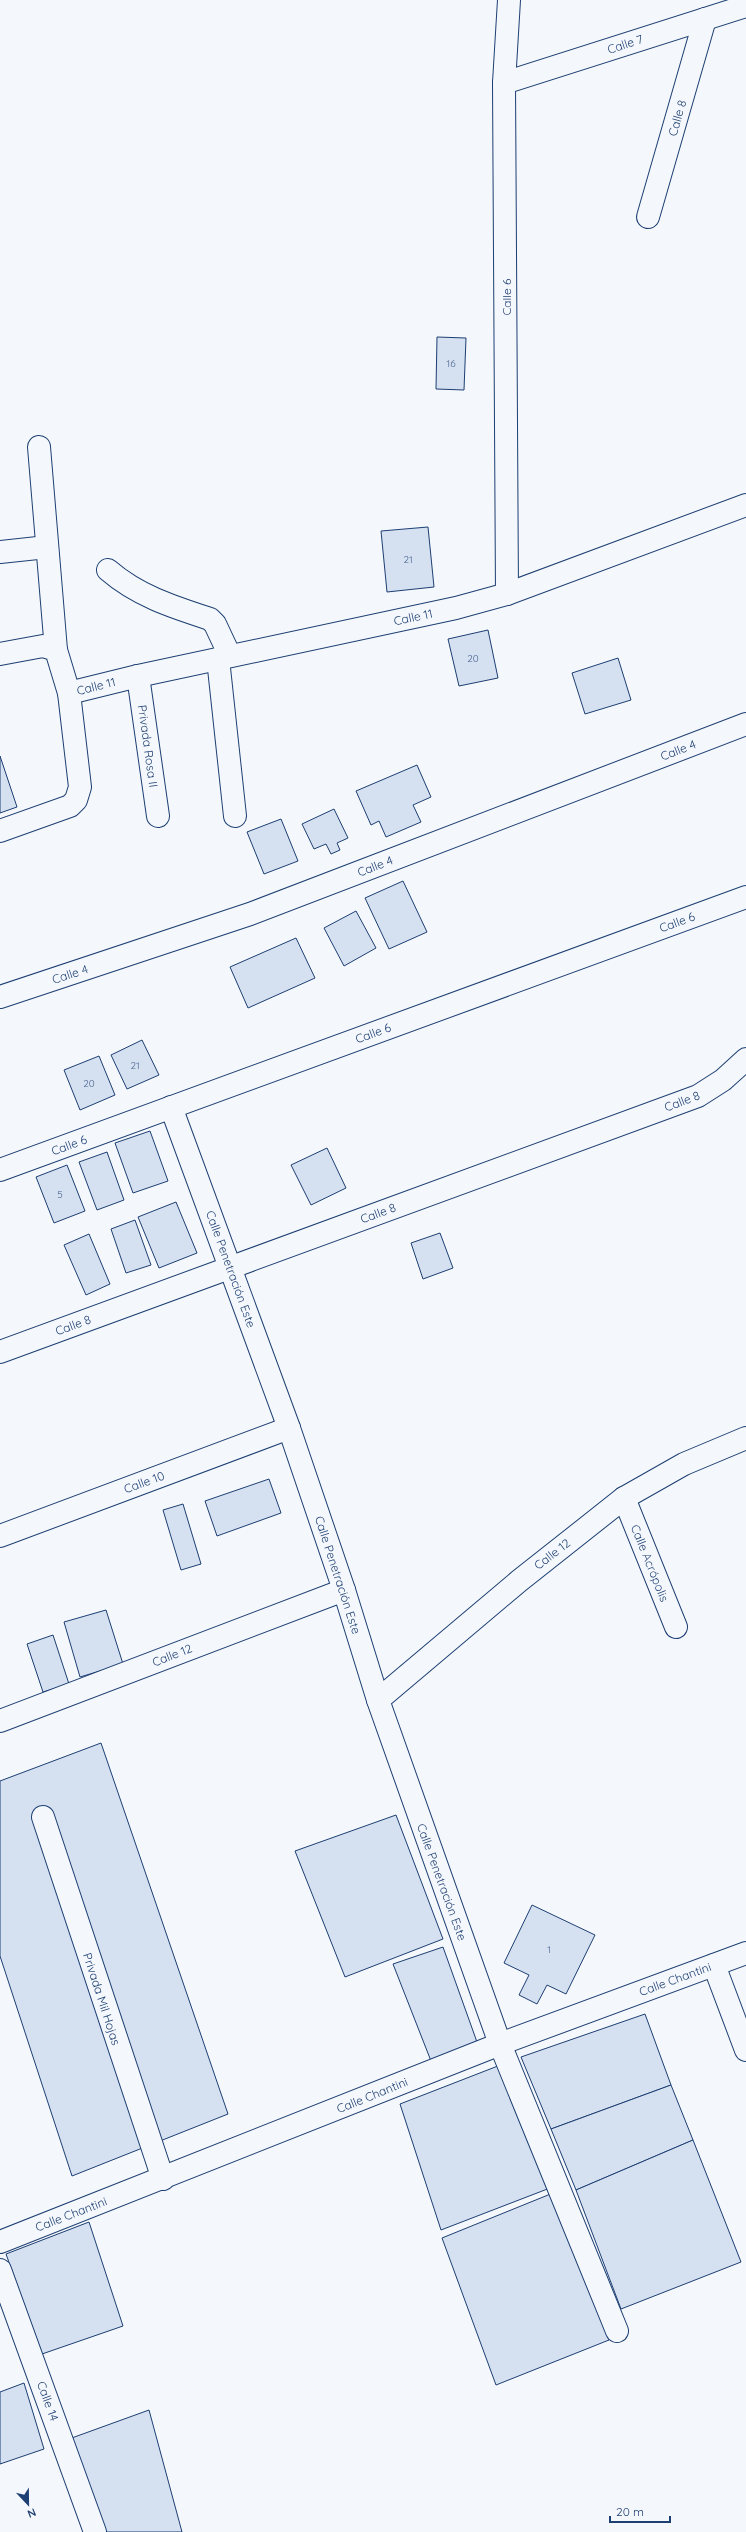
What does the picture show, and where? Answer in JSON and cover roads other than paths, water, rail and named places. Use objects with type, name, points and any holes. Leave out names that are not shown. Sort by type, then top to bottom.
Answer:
[{"type":"street","name":"Calle 6","points":[[507,594],[504,83],[509,0]]},
{"type":"street","name":"Calle 7","points":[[504,83],[746,6]]},
{"type":"street","name":"Calle 8","points":[[648,217],[705,19]]},
{"type":"street","points":[[0,831],[63,810],[73,803],[79,794],[80,787],[69,693],[56,650],[39,447]]},
{"type":"street","name":"Calle 11","points":[[69,693],[224,657],[456,608],[507,594],[746,505]]},
{"type":"street","points":[[0,552],[47,547]]},
{"type":"street","points":[[108,570],[126,585],[159,602],[210,619],[215,624],[224,657],[235,816]]},
{"type":"street","points":[[0,654],[43,646],[56,650]]},
{"type":"street","name":"Privada Rosa II","points":[[138,676],[158,816]]},
{"type":"street","name":"Calle 4","points":[[0,997],[250,914],[746,724]]},
{"type":"street","name":"Calle 6","points":[[0,1170],[746,897]]},
{"type":"street","name":"Calle 8","points":[[0,1352],[230,1266],[698,1096],[723,1080],[746,1059]]},
{"type":"street","name":"Calle Penetración Este","points":[[171,1107],[289,1428],[344,1590],[378,1700],[500,2044],[617,2331]]},
{"type":"street","name":"Calle 10","points":[[0,1536],[289,1428]]},
{"type":"street","name":"Calle 12","points":[[378,1700],[519,1581],[624,1498],[684,1464],[746,1438]]},
{"type":"street","name":"Calle Acrópolis","points":[[624,1498],[676,1627]]},
{"type":"street","name":"Calle 12","points":[[0,1721],[344,1590]]},
{"type":"street","name":"Privada Mil Hojas","points":[[43,1818],[162,2179]]},
{"type":"street","name":"Calle Chantini","points":[[0,2242],[500,2044],[746,1953]]},
{"type":"street","points":[[714,1965],[746,2050]]},
{"type":"street","name":"Calle 14","points":[[0,2270],[95,2532]]}]
